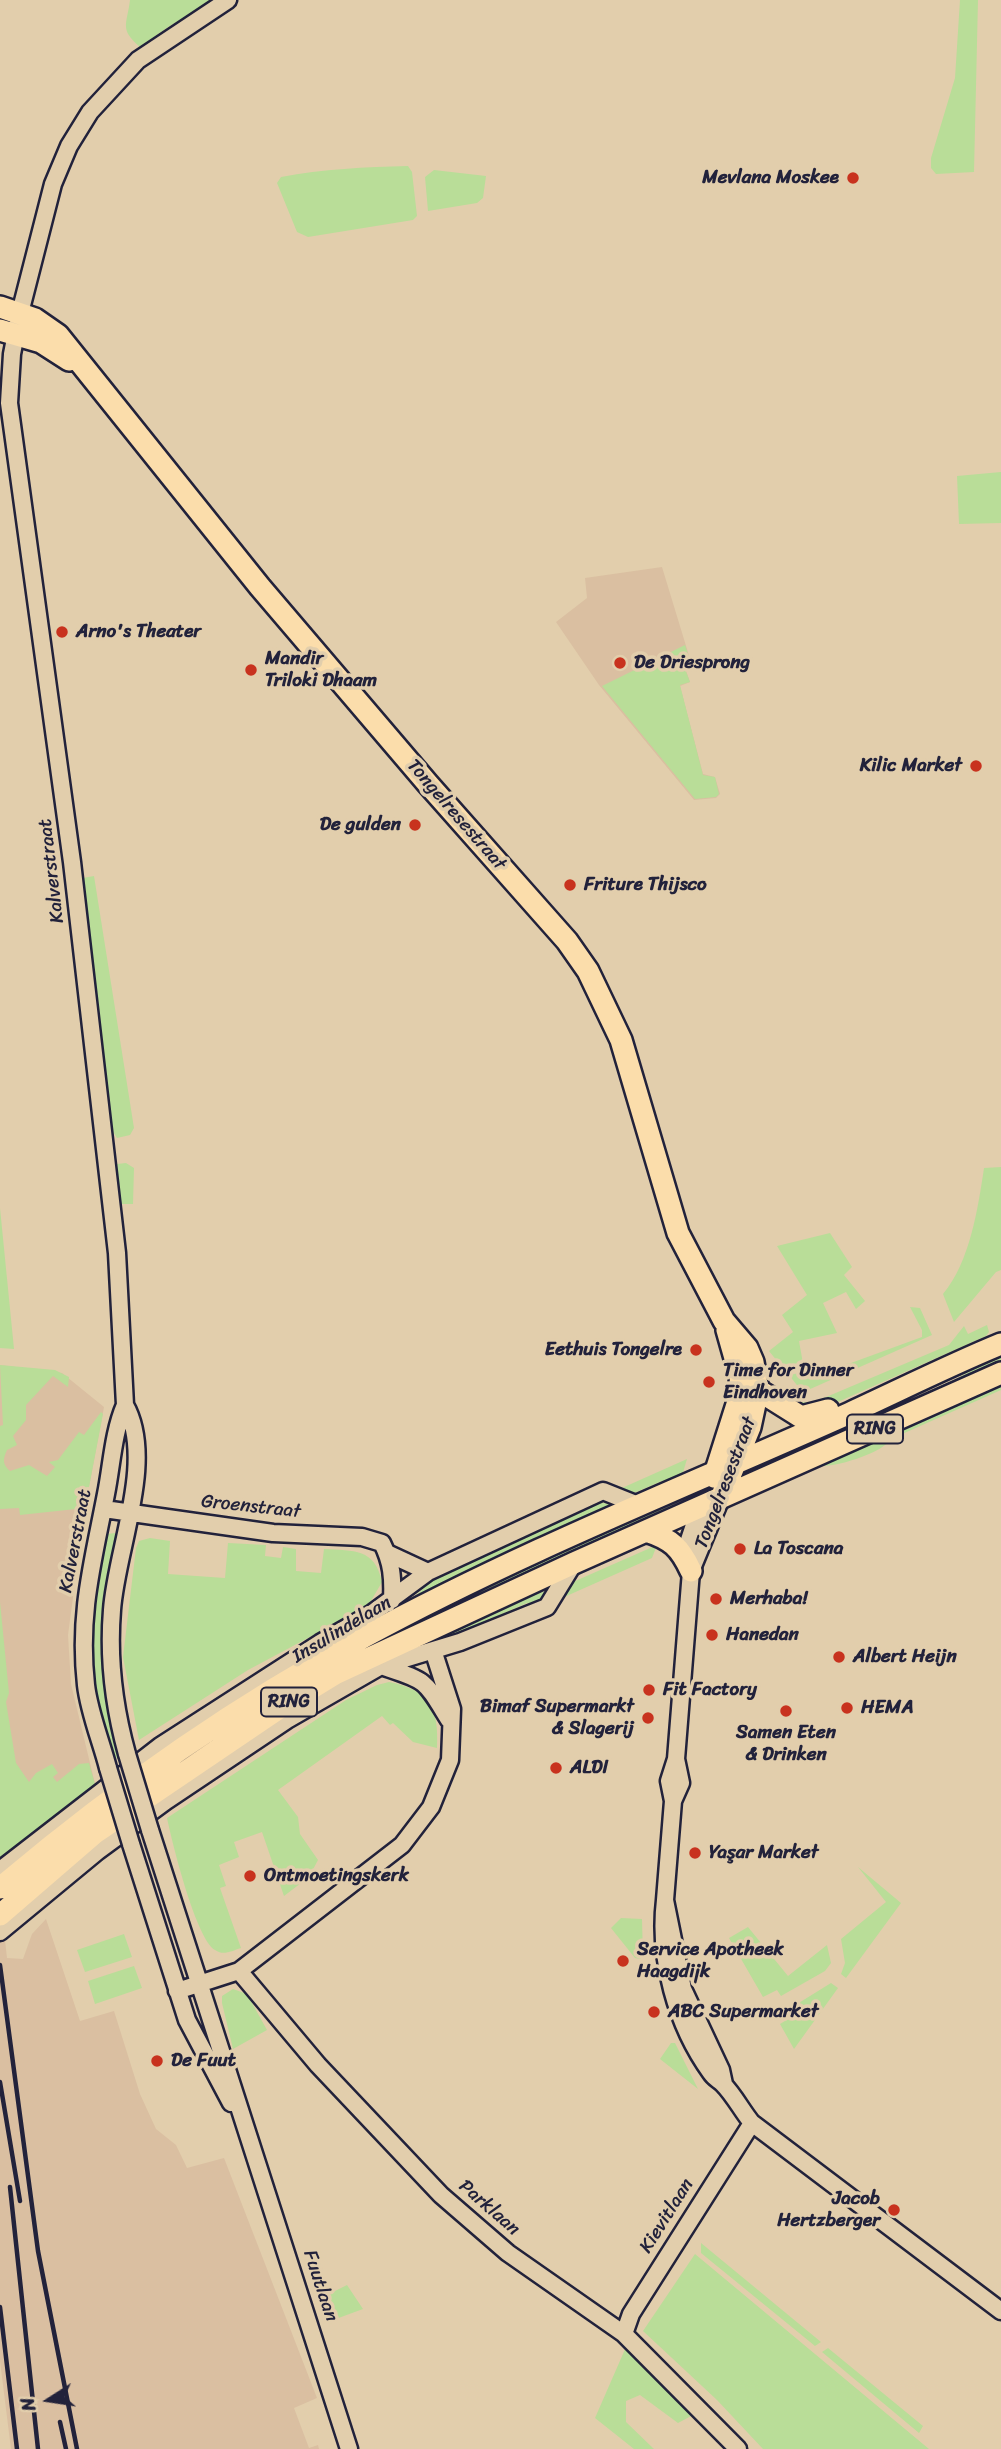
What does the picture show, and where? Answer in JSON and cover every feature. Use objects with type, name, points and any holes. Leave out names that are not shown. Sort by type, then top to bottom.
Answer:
[{"type":"main road","name":"Tongelresestraat","points":[[9,321],[35,319],[58,335],[260,586],[428,784],[567,940],[588,971],[621,1040],[678,1233],[724,1321],[749,1353],[758,1390],[750,1427],[700,1507]]},
{"type":"main road","name":"Tongelresestraat","points":[[720,1497],[741,1392],[740,1376],[724,1321]]},
{"type":"main road","name":"RING","points":[[727,1466],[1001,1343]]},
{"type":"main road","name":"RING","points":[[720,1497],[1001,1373]]},
{"type":"main road","points":[[758,1390],[801,1417],[832,1409],[850,1413]]},
{"type":"main road","name":"Insulindelaan","points":[[0,1888],[87,1817],[154,1768],[300,1673],[399,1619],[638,1505],[727,1466]]},
{"type":"main road","name":"Insulindelaan","points":[[0,1914],[95,1833],[281,1707],[368,1658],[720,1497]]},
{"type":"main road","points":[[646,1531],[669,1539],[681,1549],[691,1571]]},
{"type":"street","name":"Kalverstraat","points":[[127,1754],[113,1684],[110,1647],[117,1570],[136,1465],[134,1422],[125,1405],[117,1253],[72,862],[9,403],[9,321],[53,184],[69,146],[90,112],[138,61],[228,0]]},
{"type":"street","name":"Kalverstraat","points":[[108,1768],[86,1687],[84,1634],[89,1566],[104,1509],[117,1422],[125,1405]]},
{"type":"street","name":"Insulindelaan","points":[[0,1870],[160,1746],[392,1600],[428,1572],[603,1491],[638,1505]]},
{"type":"street","name":"Tongelresestraat","points":[[691,1571],[720,1497]]},
{"type":"street","name":"Tongelresestraat","points":[[700,1507],[687,1546],[691,1571],[676,1759],[670,1781],[673,1801],[665,1900],[683,1989],[721,2070],[723,2084],[752,2123],[1001,2311]]},
{"type":"street","name":"Groenstraat","points":[[104,1509],[273,1533],[362,1537],[382,1543],[387,1553],[428,1572]]},
{"type":"street","points":[[387,1553],[394,1572],[392,1600]]},
{"type":"street","points":[[0,1932],[98,1851],[166,1801],[287,1720],[381,1666],[433,1650],[547,1607],[574,1563]]},
{"type":"street","points":[[177,1991],[239,1970],[402,1845],[431,1807],[450,1760],[452,1725],[452,1709],[433,1650]]},
{"type":"street","points":[[381,1666],[421,1680],[434,1691],[452,1725]]},
{"type":"street","name":"Fuutlaan","points":[[127,1754],[349,2449]]},
{"type":"street","name":"Fuutlaan","points":[[108,1768],[177,1991],[202,2052],[249,2136]]},
{"type":"street","name":"Parklaan","points":[[239,1970],[318,2065],[441,2195],[508,2253],[624,2334],[738,2449]]},
{"type":"street","name":"Kievitlaan","points":[[624,2334],[645,2291],[752,2123]]},
{"type":"shaded area","points":[[662,567],[690,659],[683,662],[690,682],[680,686],[703,774],[715,777],[720,794],[716,798],[694,800],[599,685],[556,622],[587,598],[585,578]]},
{"type":"shaded area","points":[[0,1365],[62,1373],[104,1407],[85,1508],[68,1635],[71,1684],[95,1784],[0,1852]]},
{"type":"shaded area","points":[[0,1896],[7,1958],[23,1959],[32,1934],[46,1919],[80,2021],[114,2011],[140,2094],[156,2129],[176,2145],[187,2168],[224,2158],[317,2398],[294,2408],[309,2448],[318,2445],[319,2449],[11,2449],[0,2361]]},
{"type":"green space","points":[[130,0],[216,0],[168,27],[140,47],[127,31]]},
{"type":"green space","points":[[960,0],[978,0],[974,172],[936,174],[931,168],[931,158],[955,78]]},
{"type":"green space","points":[[408,166],[412,172],[417,216],[413,220],[308,237],[297,232],[277,183],[281,177],[313,172]]},
{"type":"green space","points":[[434,170],[486,176],[483,198],[477,203],[428,211],[425,177]]},
{"type":"green space","points":[[1001,472],[1001,523],[959,524],[957,476]]},
{"type":"green space","points":[[685,645],[689,657],[682,661],[690,682],[680,685],[703,775],[715,777],[719,794],[716,797],[695,799],[602,686]]},
{"type":"green space","points":[[94,876],[134,1128],[130,1135],[117,1138],[110,1127],[83,878]]},
{"type":"green space","points":[[126,1163],[134,1168],[133,1204],[120,1204],[117,1164]]},
{"type":"green space","points":[[1001,1167],[1001,1270],[996,1272],[954,1322],[943,1294],[966,1251],[976,1217],[984,1168]]},
{"type":"green space","points":[[0,1208],[14,1349],[0,1348]]},
{"type":"green space","points":[[830,1233],[852,1267],[844,1275],[865,1301],[856,1309],[846,1292],[823,1303],[837,1333],[799,1341],[804,1369],[786,1372],[769,1351],[793,1332],[782,1315],[807,1295],[777,1246]]},
{"type":"green space","points":[[910,1307],[920,1308],[932,1335],[808,1390],[800,1389],[789,1375],[851,1363],[922,1337],[922,1330]]},
{"type":"green space","points":[[987,1325],[989,1332],[986,1336],[822,1409],[796,1409],[802,1402],[812,1403],[949,1345],[964,1326],[968,1334]]},
{"type":"green space","points":[[1001,1354],[1001,1364],[757,1474],[760,1467],[956,1379]]},
{"type":"green space","points":[[0,1365],[55,1370],[69,1377],[68,1387],[53,1376],[26,1405],[26,1420],[13,1436],[17,1445],[7,1450],[5,1456],[4,1464],[10,1471],[29,1465],[47,1476],[55,1467],[49,1462],[58,1460],[79,1432],[84,1435],[101,1412],[103,1414],[85,1508],[20,1515],[19,1508],[0,1509],[0,1426],[3,1425]]},
{"type":"green space","points":[[1001,1382],[1001,1390],[891,1439],[867,1455],[844,1463],[815,1465]]},
{"type":"green space","points":[[687,1459],[681,1479],[662,1481],[627,1496],[613,1492]]},
{"type":"green space","points":[[674,1500],[671,1506],[437,1614],[329,1672],[369,1645],[453,1598]]},
{"type":"green space","points":[[600,1503],[615,1504],[409,1605],[408,1602],[433,1580]]},
{"type":"green space","points":[[115,1533],[115,1554],[104,1609],[102,1637],[107,1688],[120,1755],[112,1762],[94,1686],[91,1655],[94,1594],[103,1541],[107,1534]]},
{"type":"green space","points":[[150,1538],[170,1541],[168,1574],[225,1578],[228,1543],[266,1545],[265,1556],[281,1558],[283,1547],[296,1549],[296,1571],[321,1573],[324,1549],[354,1551],[374,1563],[382,1582],[368,1606],[248,1670],[139,1740],[123,1657],[136,1548],[139,1541]]},
{"type":"green space","points":[[657,1545],[652,1558],[562,1598],[573,1582]]},
{"type":"green space","points":[[549,1590],[534,1605],[527,1603],[455,1635],[452,1640],[417,1651],[414,1645],[500,1606]]},
{"type":"green space","points":[[0,1602],[9,1693],[6,1702],[16,1763],[29,1782],[36,1773],[52,1764],[58,1773],[53,1777],[57,1782],[79,1764],[89,1763],[95,1784],[0,1858]]},
{"type":"green space","points":[[389,1682],[414,1690],[429,1703],[436,1722],[437,1748],[413,1742],[382,1716],[278,1790],[298,1817],[300,1834],[318,1860],[309,1877],[284,1896],[262,1832],[234,1842],[239,1857],[219,1865],[226,1886],[220,1888],[241,1948],[231,1952],[218,1952],[208,1942],[193,1910],[167,1818],[346,1700]]},
{"type":"green space","points":[[858,1867],[901,1903],[846,1978],[841,1974],[845,1963],[841,1939],[886,1902]]},
{"type":"green space","points":[[621,1918],[642,1919],[643,1957],[640,1959],[635,1958],[611,1928]]},
{"type":"green space","points":[[748,1927],[788,1976],[827,1945],[831,1963],[825,1971],[781,1996],[777,1990],[763,1997],[729,1938]]},
{"type":"green space","points":[[124,1934],[132,1957],[85,1972],[77,1950]]},
{"type":"green space","points":[[134,1966],[142,1988],[95,2004],[88,1981]]},
{"type":"green space","points":[[831,1983],[838,1988],[794,2049],[780,2024],[793,2016],[789,2009]]},
{"type":"green space","points":[[233,1989],[247,1994],[267,2030],[233,2049],[222,1996]]},
{"type":"green space","points":[[671,2043],[675,2043],[698,2089],[660,2059]]},
{"type":"green space","points":[[701,2243],[821,2342],[815,2346],[701,2253]]},
{"type":"green space","points":[[695,2254],[929,2449],[763,2449],[717,2400],[643,2331]]},
{"type":"green space","points":[[347,2285],[363,2309],[325,2323],[317,2300]]},
{"type":"green space","points":[[626,2347],[695,2414],[678,2423],[640,2395],[626,2401],[626,2422],[654,2449],[634,2449],[595,2418]]},
{"type":"green space","points":[[828,2348],[923,2426],[919,2433],[822,2352]]},
{"type":"railway","points":[[0,1965],[38,2251],[77,2449]]},
{"type":"railway","points":[[0,2082],[20,2201]]},
{"type":"railway","points":[[10,2187],[38,2449]]},
{"type":"railway","points":[[0,2307],[17,2449]]},
{"type":"railway","points":[[60,2422],[66,2449]]},
{"type":"place","name":"Mevlana Moskee","points":[[853,178]]},
{"type":"place","name":"Arno's Theater","points":[[62,632]]},
{"type":"place","name":"De Driesprong","points":[[620,663]]},
{"type":"place","name":"Mandir Triloki Dhaam","points":[[251,670]]},
{"type":"place","name":"Kilic Market","points":[[976,766]]},
{"type":"place","name":"De gulden","points":[[415,825]]},
{"type":"place","name":"Friture Thijsco","points":[[570,885]]},
{"type":"place","name":"Eethuis Tongelre","points":[[696,1350]]},
{"type":"place","name":"Time for Dinner Eindhoven","points":[[709,1382]]},
{"type":"place","name":"La Toscana","points":[[740,1549]]},
{"type":"place","name":"Merhaba!","points":[[716,1599]]},
{"type":"place","name":"Hanedan","points":[[712,1635]]},
{"type":"place","name":"Albert Heijn","points":[[839,1657]]},
{"type":"place","name":"Fit Factory","points":[[649,1690]]},
{"type":"place","name":"HEMA","points":[[847,1708]]},
{"type":"place","name":"Samen Eten & Drinken","points":[[786,1711]]},
{"type":"place","name":"Bimaf Supermarkt & Slagerij","points":[[648,1718]]},
{"type":"place","name":"ALDI","points":[[556,1768]]},
{"type":"place","name":"Yaşar Market","points":[[695,1853]]},
{"type":"place","name":"Ontmoetingskerk","points":[[250,1876]]},
{"type":"place","name":"Service Apotheek Haagdijk","points":[[623,1961]]},
{"type":"place","name":"ABC Supermarket","points":[[654,2012]]},
{"type":"place","name":"De Fuut","points":[[157,2061]]},
{"type":"place","name":"Jacob Hertzberger","points":[[894,2210]]}]
